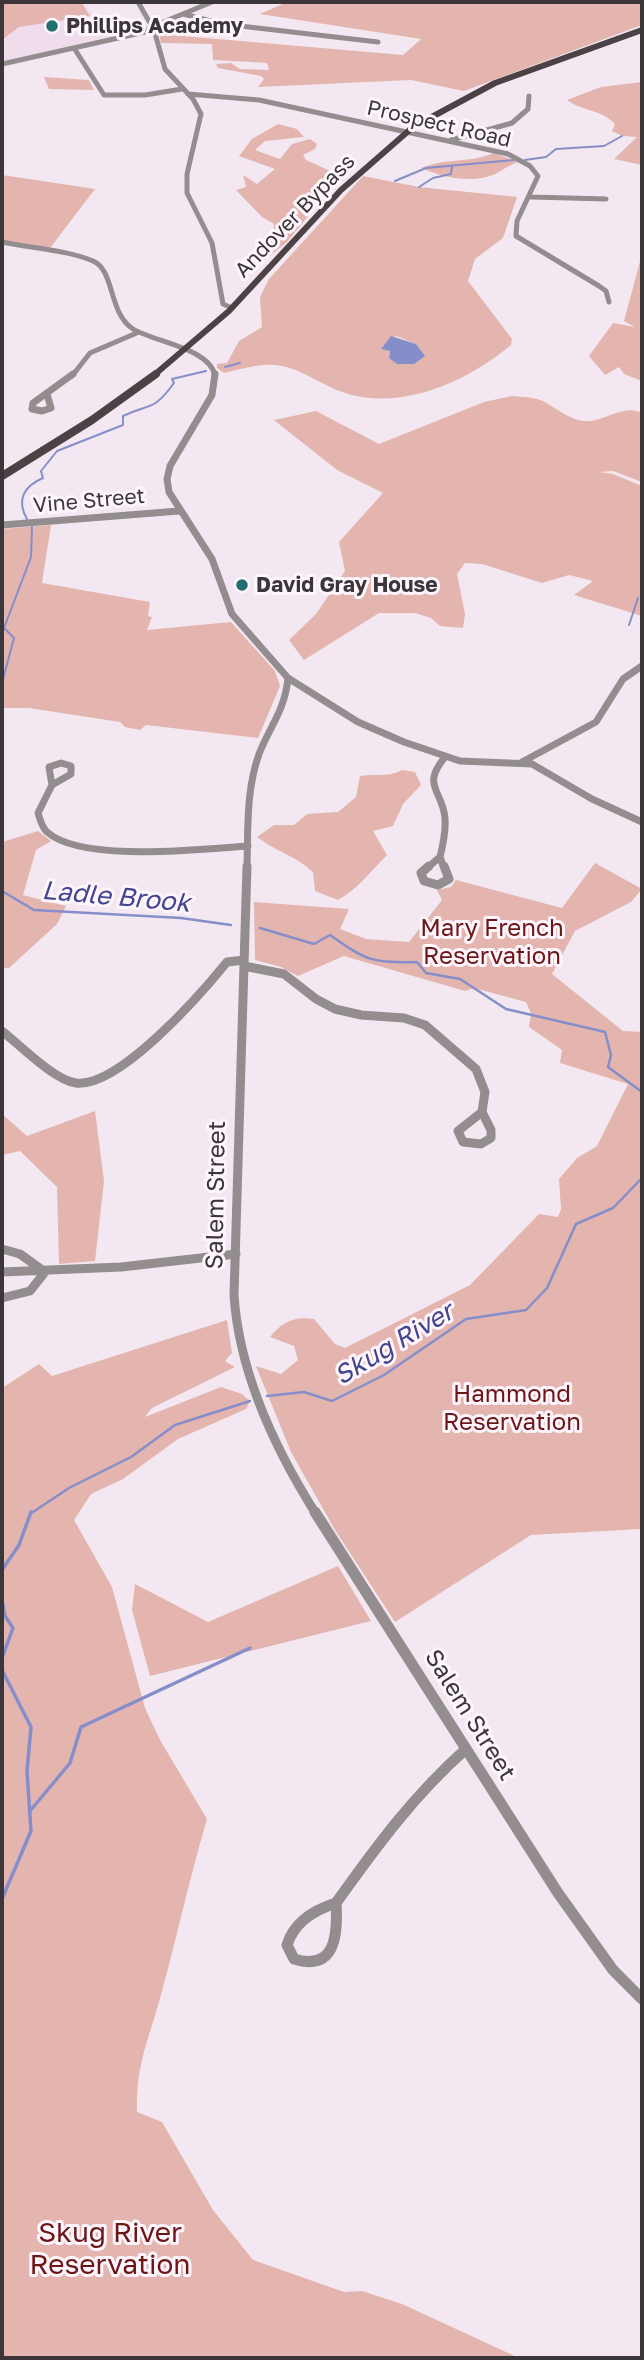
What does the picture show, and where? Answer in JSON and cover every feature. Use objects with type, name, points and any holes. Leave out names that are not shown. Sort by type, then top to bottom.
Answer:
[{"type":"main road","name":"Andover Bypass","points":[[2,476],[140,387],[187,351],[232,309],[359,174],[407,131],[484,86],[642,30]]},
{"type":"street","points":[[138,2],[153,28],[165,69],[199,109],[201,119],[187,174],[187,193],[212,243],[221,298],[232,309]]},
{"type":"street","points":[[2,64],[153,28],[212,2]]},
{"type":"street","points":[[183,14],[223,24],[378,42]]},
{"type":"street","points":[[74,48],[104,95],[145,95],[182,89]]},
{"type":"street","name":"Prospect Road","points":[[188,94],[259,100],[504,153],[530,166],[538,176],[531,197],[515,226],[516,236],[599,286],[606,291],[609,302]]},
{"type":"street","points":[[451,140],[516,120],[528,108],[529,96]]},
{"type":"street","points":[[531,197],[606,199]]},
{"type":"street","points":[[2,242],[71,254],[99,264],[106,275],[113,304],[124,321],[139,332],[211,362],[217,379],[211,402],[169,468],[167,485],[179,511],[212,560],[232,614],[288,678],[358,722],[445,757],[481,763],[522,762],[542,768],[573,789],[642,822]]},
{"type":"street","points":[[47,394],[72,376],[90,353],[139,332]]},
{"type":"street","name":"Vine Street","points":[[2,526],[179,511]]},
{"type":"street","points":[[522,762],[596,722],[623,679],[642,666]]},
{"type":"street","name":"Salem Street","points":[[288,678],[286,700],[253,771],[248,846],[236,1327],[249,1378],[299,1487],[558,1894],[613,1970],[642,1998]]},
{"type":"street","points":[[440,857],[445,817],[432,781],[436,768],[445,757]]},
{"type":"street","points":[[52,785],[39,810],[38,819],[44,831],[64,842],[131,850],[248,846]]},
{"type":"street","points":[[2,1031],[57,1075],[75,1083],[97,1082],[118,1069],[194,1003],[227,962],[244,963],[284,974],[316,999],[335,1009],[361,1015],[404,1018],[425,1025],[476,1069],[485,1092],[482,1112]]},
{"type":"street","points":[[2,1249],[28,1259],[45,1272]]},
{"type":"street","points":[[2,1272],[45,1272],[236,1254]]},
{"type":"street","points":[[2,1297],[30,1291],[45,1272]]},
{"type":"street","points":[[336,1903],[337,1936],[327,1954],[310,1964],[294,1959],[287,1945],[292,1931],[312,1913],[336,1903],[414,1798],[466,1749]]},
{"type":"shaded area","name":"Phillips Academy","points":[[2,2],[83,2],[111,37],[2,61]]},
{"type":"green space","points":[[2,2],[81,2],[90,16],[19,27],[2,40]]},
{"type":"green space","points":[[282,2],[642,2],[642,25],[464,91],[411,80],[258,87],[264,79],[261,76],[218,68],[216,64],[231,63],[240,69],[269,70],[267,63],[213,60],[212,44],[161,43],[159,34],[403,55],[421,39],[260,14],[285,3]]},
{"type":"green space","points":[[44,77],[89,80],[94,90],[49,89]]},
{"type":"green space","points":[[642,82],[642,165],[614,159],[637,137],[622,136],[612,131],[615,124],[610,119],[567,100],[601,87]]},
{"type":"green space","points":[[278,124],[297,129],[304,137],[265,141],[255,150],[280,159],[292,144],[310,139],[317,144],[315,149],[303,155],[306,160],[341,176],[287,242],[260,264],[273,238],[274,224],[262,217],[236,190],[246,187],[243,175],[257,184],[275,169],[239,156],[252,139]]},
{"type":"green space","points":[[494,153],[518,162],[490,176],[470,179],[440,175],[421,168],[476,158]]},
{"type":"green space","points":[[2,175],[95,189],[50,248],[2,240]]},
{"type":"green space","points":[[363,176],[419,187],[517,197],[503,238],[475,259],[468,281],[512,339],[511,345],[473,371],[431,390],[409,396],[364,397],[342,392],[282,366],[260,365],[224,373],[217,368],[217,364],[227,363],[239,341],[262,327],[260,297],[269,279]],"holes":[[[396,336],[416,344],[419,349],[397,364],[389,357],[390,351],[381,349]]]},
{"type":"green space","points":[[642,254],[642,381],[624,374],[619,367],[605,375],[589,356],[613,323],[635,327],[624,321]]},
{"type":"green space","points":[[512,396],[541,400],[568,416],[584,421],[628,410],[642,413],[642,482],[613,471],[599,472],[613,474],[642,486],[642,616],[574,595],[593,581],[569,575],[542,583],[482,564],[465,563],[457,574],[465,614],[463,628],[440,626],[431,618],[415,613],[379,613],[304,660],[289,640],[316,614],[345,571],[339,542],[383,493],[337,470],[274,420],[316,411],[379,444],[484,402]]},
{"type":"green space","points":[[51,525],[42,583],[150,602],[148,616],[152,617],[147,630],[231,622],[275,671],[280,686],[258,738],[146,725],[140,730],[125,727],[120,722],[29,708],[2,708],[2,529]]},
{"type":"green space","points":[[402,770],[415,772],[421,785],[403,804],[393,826],[373,831],[387,855],[358,885],[338,900],[315,891],[313,872],[306,866],[257,837],[274,825],[294,825],[307,814],[338,812],[356,797],[360,776],[386,775]]},
{"type":"green space","points":[[38,831],[51,841],[36,850],[23,895],[66,906],[57,924],[9,968],[2,968],[2,842]]},
{"type":"green space","name":"Hammond Reservation","points":[[595,863],[642,889],[631,902],[575,931],[552,974],[623,1031],[642,1032],[642,1529],[531,1535],[395,1622],[335,1530],[291,1452],[256,1366],[281,1374],[298,1360],[294,1346],[270,1337],[289,1321],[300,1318],[314,1319],[335,1344],[345,1348],[470,1285],[539,1214],[558,1217],[561,1209],[559,1179],[577,1158],[597,1146],[628,1084],[560,1063],[562,1050],[529,1027],[531,1014],[526,1002],[474,988],[465,991],[344,956],[298,976],[281,967],[255,960],[254,902],[349,909],[340,929],[366,939],[409,942],[442,900],[437,890],[451,887],[456,880],[562,908]]},
{"type":"green space","points":[[95,1111],[104,1181],[95,1261],[59,1264],[57,1187],[20,1151],[2,1155],[2,1114],[27,1136]]},
{"type":"green space","name":"Skug River Reservation","points":[[227,1320],[232,1353],[225,1361],[235,1367],[152,1408],[145,1417],[221,1387],[242,1394],[250,1401],[246,1409],[178,1439],[123,1479],[91,1494],[74,1520],[112,1587],[145,1708],[160,1740],[207,1819],[143,2056],[138,2081],[137,2112],[162,2122],[213,2210],[253,2260],[344,2292],[362,2291],[402,2304],[519,2358],[2,2358],[2,1388],[39,1364],[52,1376]]},
{"type":"green space","points":[[338,1566],[371,1621],[150,1676],[132,1610],[135,1584],[208,1622]]},
{"type":"water","points":[[391,336],[416,344],[425,356],[414,364],[397,364],[389,358],[390,351],[381,349]]},
{"type":"waterway","points":[[525,160],[546,157],[556,149],[604,146],[622,136]]},
{"type":"waterway","points":[[395,181],[426,168],[514,160]]},
{"type":"waterway","points":[[419,187],[433,178],[451,174],[452,167]]},
{"type":"waterway","points":[[225,367],[240,363]]},
{"type":"waterway","points":[[27,519],[22,506],[24,494],[31,485],[43,478],[41,471],[57,451],[123,425],[123,416],[151,406],[161,399],[174,383],[172,379],[206,371]]},
{"type":"waterway","points":[[2,683],[14,638],[4,628],[31,557],[32,527]]},
{"type":"waterway","points":[[629,625],[638,598]]},
{"type":"waterway","name":"Ladle Brook","points":[[2,891],[34,910],[181,918],[231,925]]},
{"type":"waterway","name":"Ladle Brook","points":[[260,928],[314,944],[330,935],[370,959],[417,962],[426,973],[460,979],[506,1009],[605,1032],[611,1055],[608,1067],[642,1092]]},
{"type":"waterway","name":"Skug River","points":[[267,1396],[304,1392],[332,1401],[384,1375],[466,1319],[526,1310],[547,1288],[576,1224],[613,1208],[642,1178]]},
{"type":"waterway","name":"Skug River","points":[[30,1514],[69,1488],[131,1457],[175,1425],[250,1401]]},
{"type":"waterway","name":"Skug River","points":[[2,1570],[19,1545],[30,1514]]},
{"type":"waterway","name":"Skug River","points":[[2,1600],[5,1616],[13,1628],[2,1658]]},
{"type":"waterway","points":[[30,1811],[70,1763],[81,1727],[250,1648]]},
{"type":"waterway","name":"Skug River","points":[[2,1670],[31,1727],[27,1771],[31,1831],[2,1899]]},
{"type":"place","name":"Phillips Academy","points":[[52,26]]},
{"type":"place","name":"David Gray House","points":[[242,585]]},
{"type":"park label","name":"Mary French Reservation","points":[[492,942]]}]
